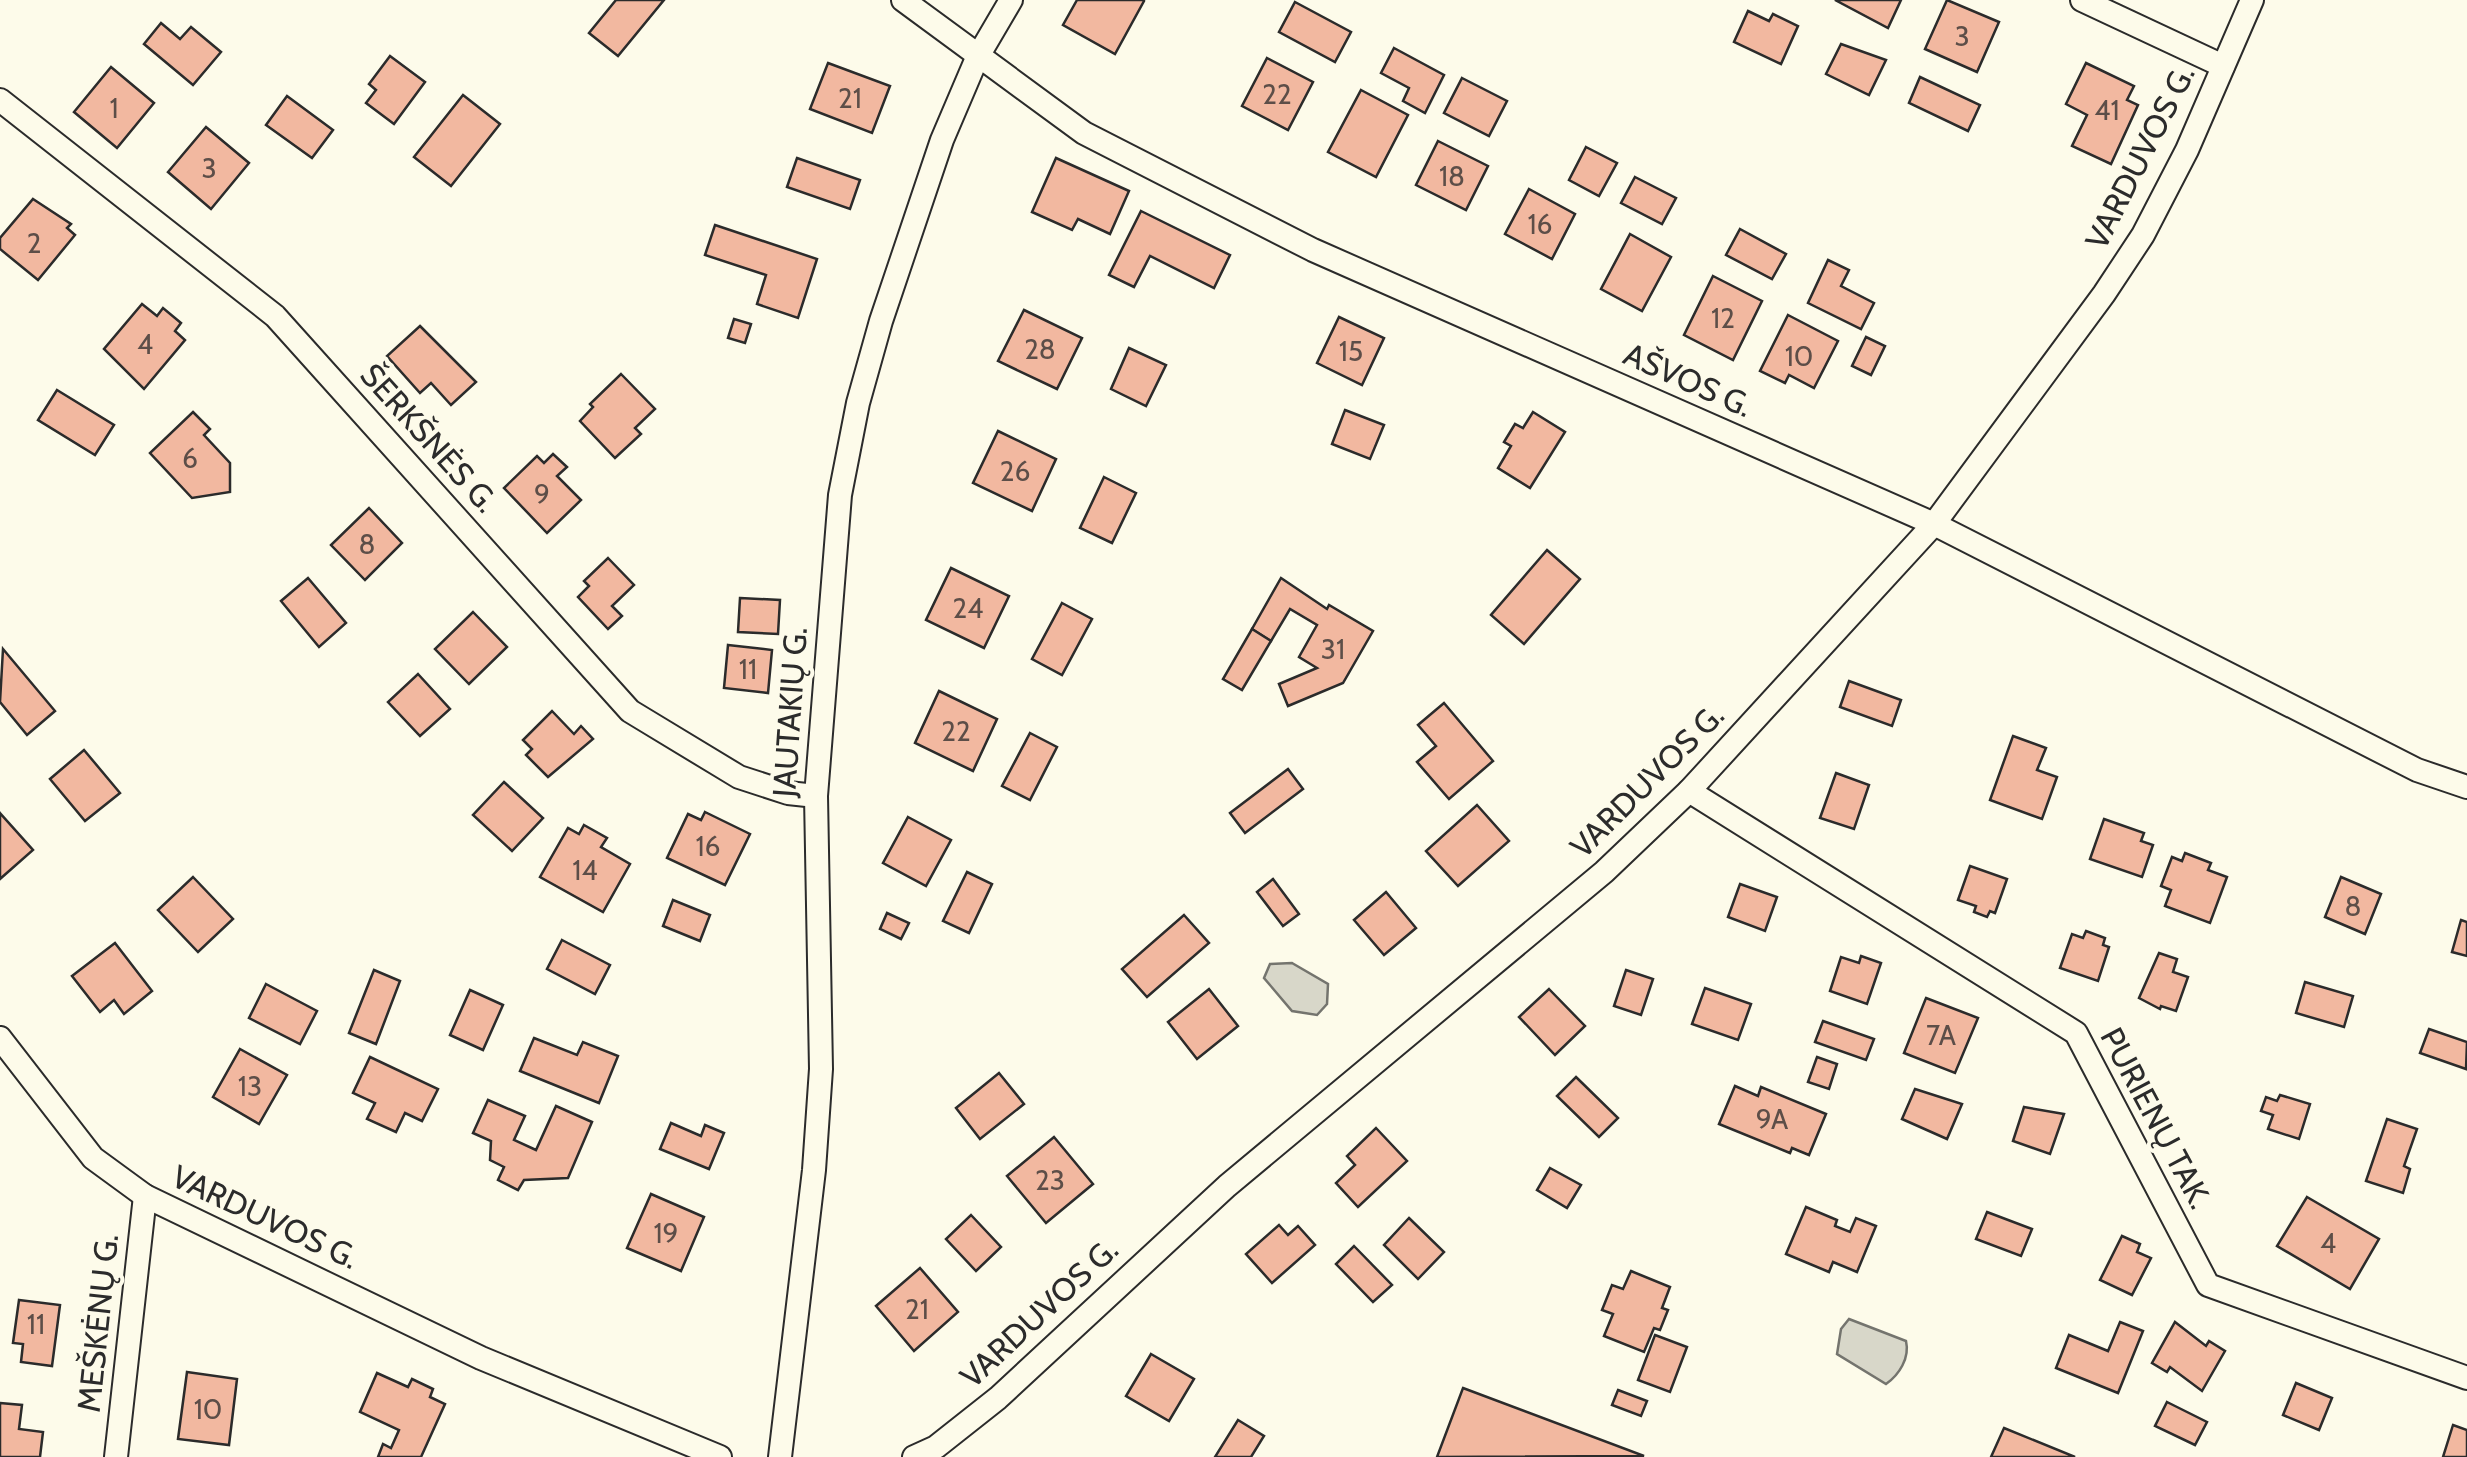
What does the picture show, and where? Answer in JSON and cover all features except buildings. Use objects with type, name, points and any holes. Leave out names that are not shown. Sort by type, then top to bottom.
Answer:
[{"type":"street","name":"AŠVOS G.","points":[[903,0],[1084,133],[1313,250],[1934,524],[2417,770],[2467,787]]},
{"type":"street","name":"JAUTAKIŲ G.","points":[[780,1457],[814,1170],[820,1069],[816,796],[840,495],[858,403],[942,140],[977,58],[1011,0]]},
{"type":"street","points":[[2082,0],[2223,66]]},
{"type":"street","name":"VARDUVOS G.","points":[[914,1457],[936,1448],[998,1398],[1227,1186],[1604,872],[1689,791],[1934,524],[2143,235],[2252,0]]},
{"type":"street","name":"ŠERKŠNĖS G.","points":[[0,100],[275,316],[630,711],[739,777],[788,793],[816,796]]},
{"type":"street","name":"PURIENŲ TAK.","points":[[1689,791],[2076,1034],[2208,1285],[2467,1378]]},
{"type":"street","name":"VARDUVOS G.","points":[[0,1038],[93,1158],[145,1196],[480,1358],[720,1457]]},
{"type":"street","name":"MEŠKĖNŲ G.","points":[[116,1457],[145,1196]]},
{"type":"shaded area","points":[[1292,963],[1328,984],[1327,1004],[1317,1015],[1292,1011],[1264,978],[1270,964]]},
{"type":"shaded area","points":[[1849,1319],[1906,1341],[1902,1366],[1886,1384],[1837,1354],[1841,1329]]}]
